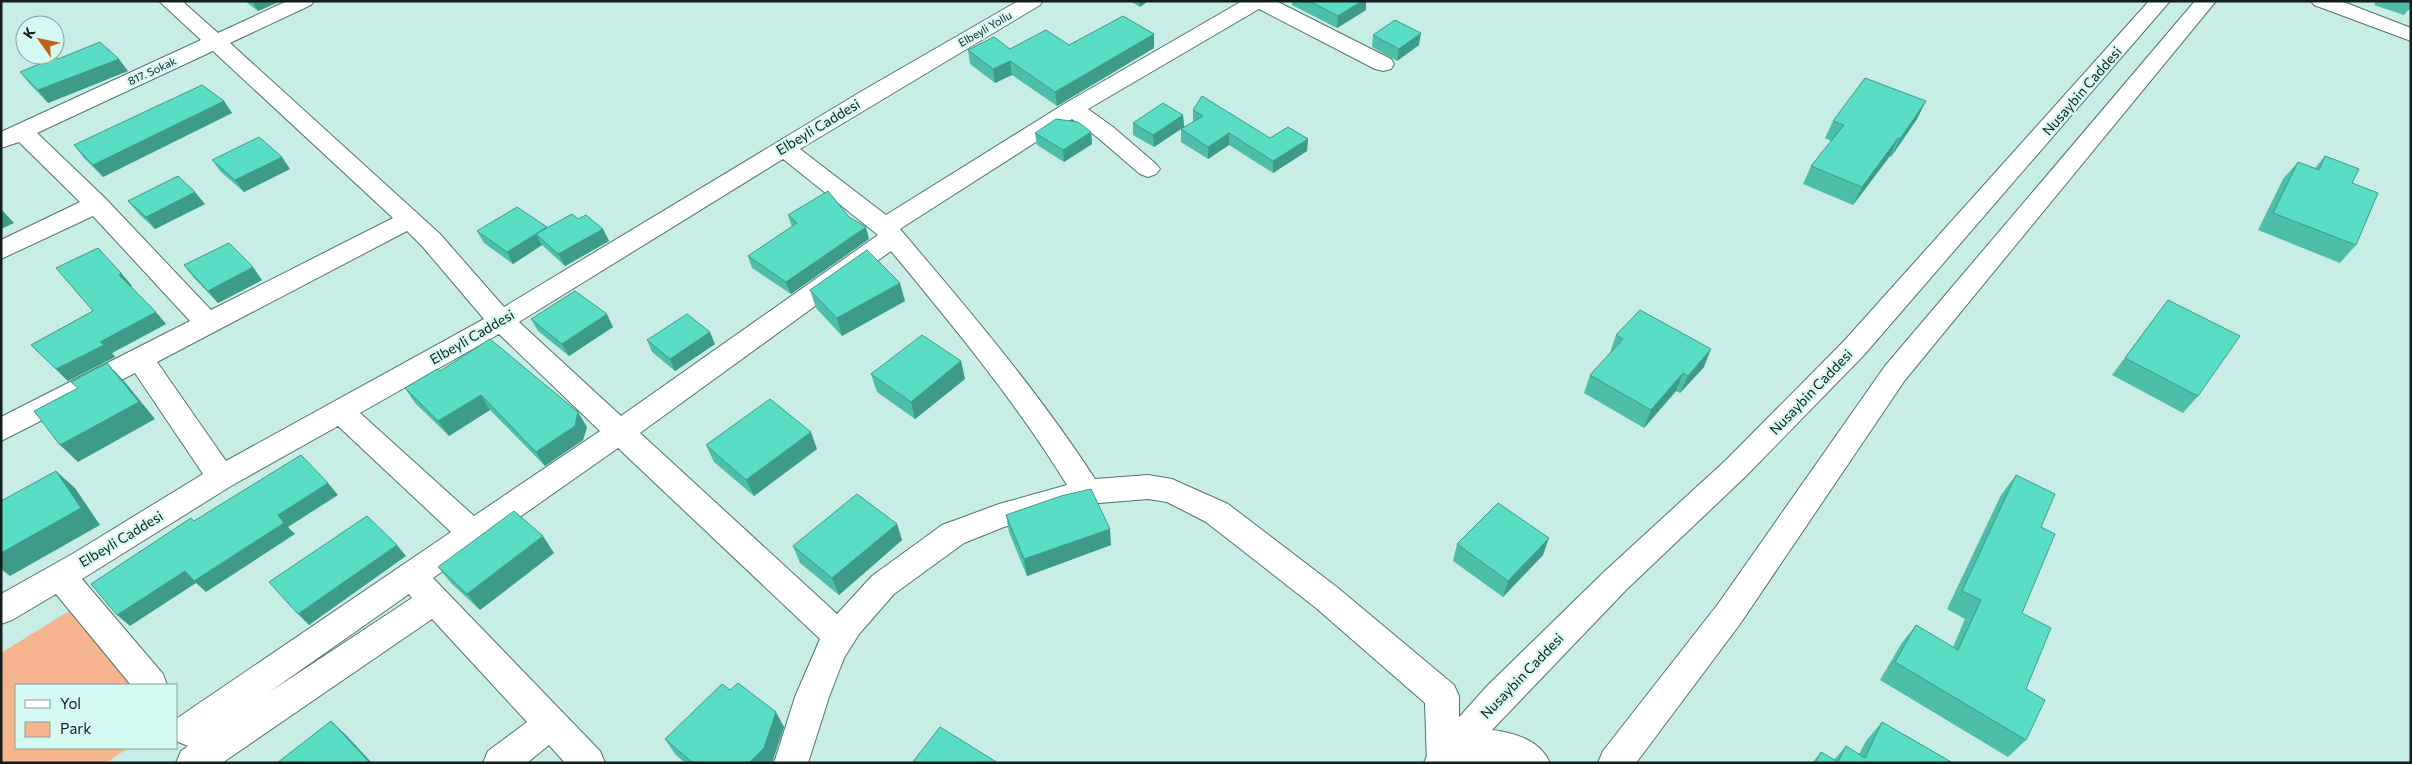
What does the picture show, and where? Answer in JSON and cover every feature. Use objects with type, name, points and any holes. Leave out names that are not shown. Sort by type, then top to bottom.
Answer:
[{"type":"main road","points":[[168,1],[282,101],[431,240],[501,322],[840,637]]},
{"type":"main road","name":"817. Sokak","points":[[11,136],[304,1]]},
{"type":"main road","name":"Elbeyli Yollu","points":[[938,58],[1033,1]]},
{"type":"main road","points":[[191,740],[412,576],[620,432],[889,232],[1072,110],[1259,1],[1383,64]]},
{"type":"main road","name":"Nusaybin Caddesi","points":[[1442,762],[1520,676],[1616,580],[1736,468],[1854,348],[2160,1]]},
{"type":"main road","points":[[1615,763],[1729,614],[1894,373],[2206,1]]},
{"type":"main road","points":[[2321,1],[2411,35]]},
{"type":"main road","points":[[2355,1],[2411,22]]},
{"type":"main road","name":"Elbeyli Caddesi","points":[[1,610],[221,478],[501,322],[784,148],[938,58]]},
{"type":"main road","points":[[1072,110],[1105,132],[1148,168]]},
{"type":"main road","points":[[11,136],[96,204],[208,324]]},
{"type":"main road","points":[[784,148],[889,232],[960,317],[1058,446],[1087,492]]},
{"type":"main road","points":[[1,250],[96,204]]},
{"type":"main road","points":[[1,430],[409,220]]},
{"type":"main road","points":[[140,359],[221,478]]},
{"type":"main road","points":[[341,412],[473,534]]},
{"type":"main road","points":[[791,763],[812,697],[831,652],[848,624],[883,585],[953,534],[999,516],[1087,492],[1148,487],[1172,491],[1217,513],[1327,598],[1442,696],[1442,762]]},
{"type":"main road","points":[[60,576],[150,684]]},
{"type":"main road","points":[[412,576],[588,763]]},
{"type":"main road","points":[[191,740],[434,600]]},
{"type":"main road","points":[[500,763],[534,736],[553,724]]},
{"type":"main road","points":[[1442,762],[1460,749],[1482,745],[1505,747],[1526,757],[1533,763]]},
{"type":"green space","points":[[74,608],[130,684],[15,684],[15,749],[127,749],[106,763],[1,763],[1,653]]},
{"type":"building","points":[[1309,1],[1362,1],[1338,16]]},
{"type":"building","points":[[1123,16],[1154,34],[1055,92],[1010,61],[993,69],[968,50],[994,37],[1010,49],[1046,30],[1069,45]]},
{"type":"building","points":[[1395,20],[1421,33],[1399,49],[1373,35]]},
{"type":"building","points":[[100,42],[119,59],[38,90],[20,72],[37,65],[65,65],[65,56]]},
{"type":"building","points":[[1865,78],[1926,101],[1900,139],[1898,138],[1862,187],[1811,166],[1844,125],[1833,121]]},
{"type":"building","points":[[202,85],[224,101],[93,165],[74,145]]},
{"type":"building","points":[[1202,96],[1270,138],[1288,127],[1308,139],[1273,161],[1229,133],[1208,147],[1181,129],[1203,116],[1193,110]]},
{"type":"building","points":[[1163,103],[1183,115],[1153,135],[1133,123]]},
{"type":"building","points":[[1056,119],[1078,122],[1091,132],[1063,150],[1035,133]]},
{"type":"building","points":[[259,137],[282,157],[235,180],[212,160]]},
{"type":"building","points":[[2325,156],[2359,169],[2352,183],[2378,193],[2356,245],[2273,213],[2298,162],[2319,170]]},
{"type":"building","points":[[178,176],[195,192],[146,217],[128,201]]},
{"type":"building","points":[[828,191],[849,217],[866,227],[786,282],[748,256],[797,223],[788,215]]},
{"type":"building","points":[[517,207],[547,227],[507,252],[477,231]]},
{"type":"building","points":[[572,214],[578,219],[586,215],[603,229],[558,254],[536,234]]},
{"type":"building","points":[[229,243],[253,267],[208,291],[184,265]]},
{"type":"building","points":[[98,248],[121,273],[119,275],[156,312],[100,342],[104,345],[56,369],[31,345],[93,311],[56,268]]},
{"type":"building","points":[[867,250],[900,283],[837,318],[810,290]]},
{"type":"building","points":[[575,291],[607,314],[562,344],[531,319]]},
{"type":"building","points":[[2168,300],[2240,336],[2198,396],[2125,358]]},
{"type":"building","points":[[1640,310],[1711,349],[1688,376],[1683,373],[1651,410],[1590,375],[1623,339],[1616,335]]},
{"type":"building","points":[[687,314],[710,332],[670,359],[647,340]]},
{"type":"building","points":[[922,335],[961,361],[911,402],[871,374]]},
{"type":"building","points":[[490,339],[578,412],[575,426],[536,452],[481,395],[438,421],[405,388],[437,369],[440,371]]},
{"type":"building","points":[[107,363],[139,402],[60,445],[34,411],[78,388],[71,382]]},
{"type":"building","points":[[770,399],[811,432],[746,480],[706,445]]},
{"type":"building","points":[[301,455],[328,483],[278,515],[284,523],[194,581],[185,571],[117,615],[91,584],[191,518],[194,521]]},
{"type":"building","points":[[56,471],[81,508],[1,553],[1,501]]},
{"type":"building","points":[[2016,475],[2055,494],[2041,527],[2055,534],[2022,613],[2051,628],[2026,689],[2045,700],[2026,740],[1895,662],[1916,625],[1958,650],[1981,600],[1962,591]]},
{"type":"building","points":[[1091,489],[1110,529],[1024,559],[1006,515],[1061,496]]},
{"type":"building","points":[[857,494],[897,524],[832,578],[793,546]]},
{"type":"building","points":[[1498,503],[1549,538],[1508,581],[1457,544]]},
{"type":"building","points":[[514,511],[543,536],[467,594],[438,567]]},
{"type":"building","points":[[367,516],[397,545],[298,614],[269,582]]},
{"type":"building","points":[[738,683],[776,712],[764,748],[749,763],[693,763],[665,739],[722,684],[730,690]]},
{"type":"building","points":[[331,721],[370,763],[277,763]]},
{"type":"building","points":[[1882,722],[1953,763],[1815,763],[1821,752],[1838,762],[1846,746],[1865,758]]},
{"type":"building","points":[[940,727],[998,763],[912,763]]}]
